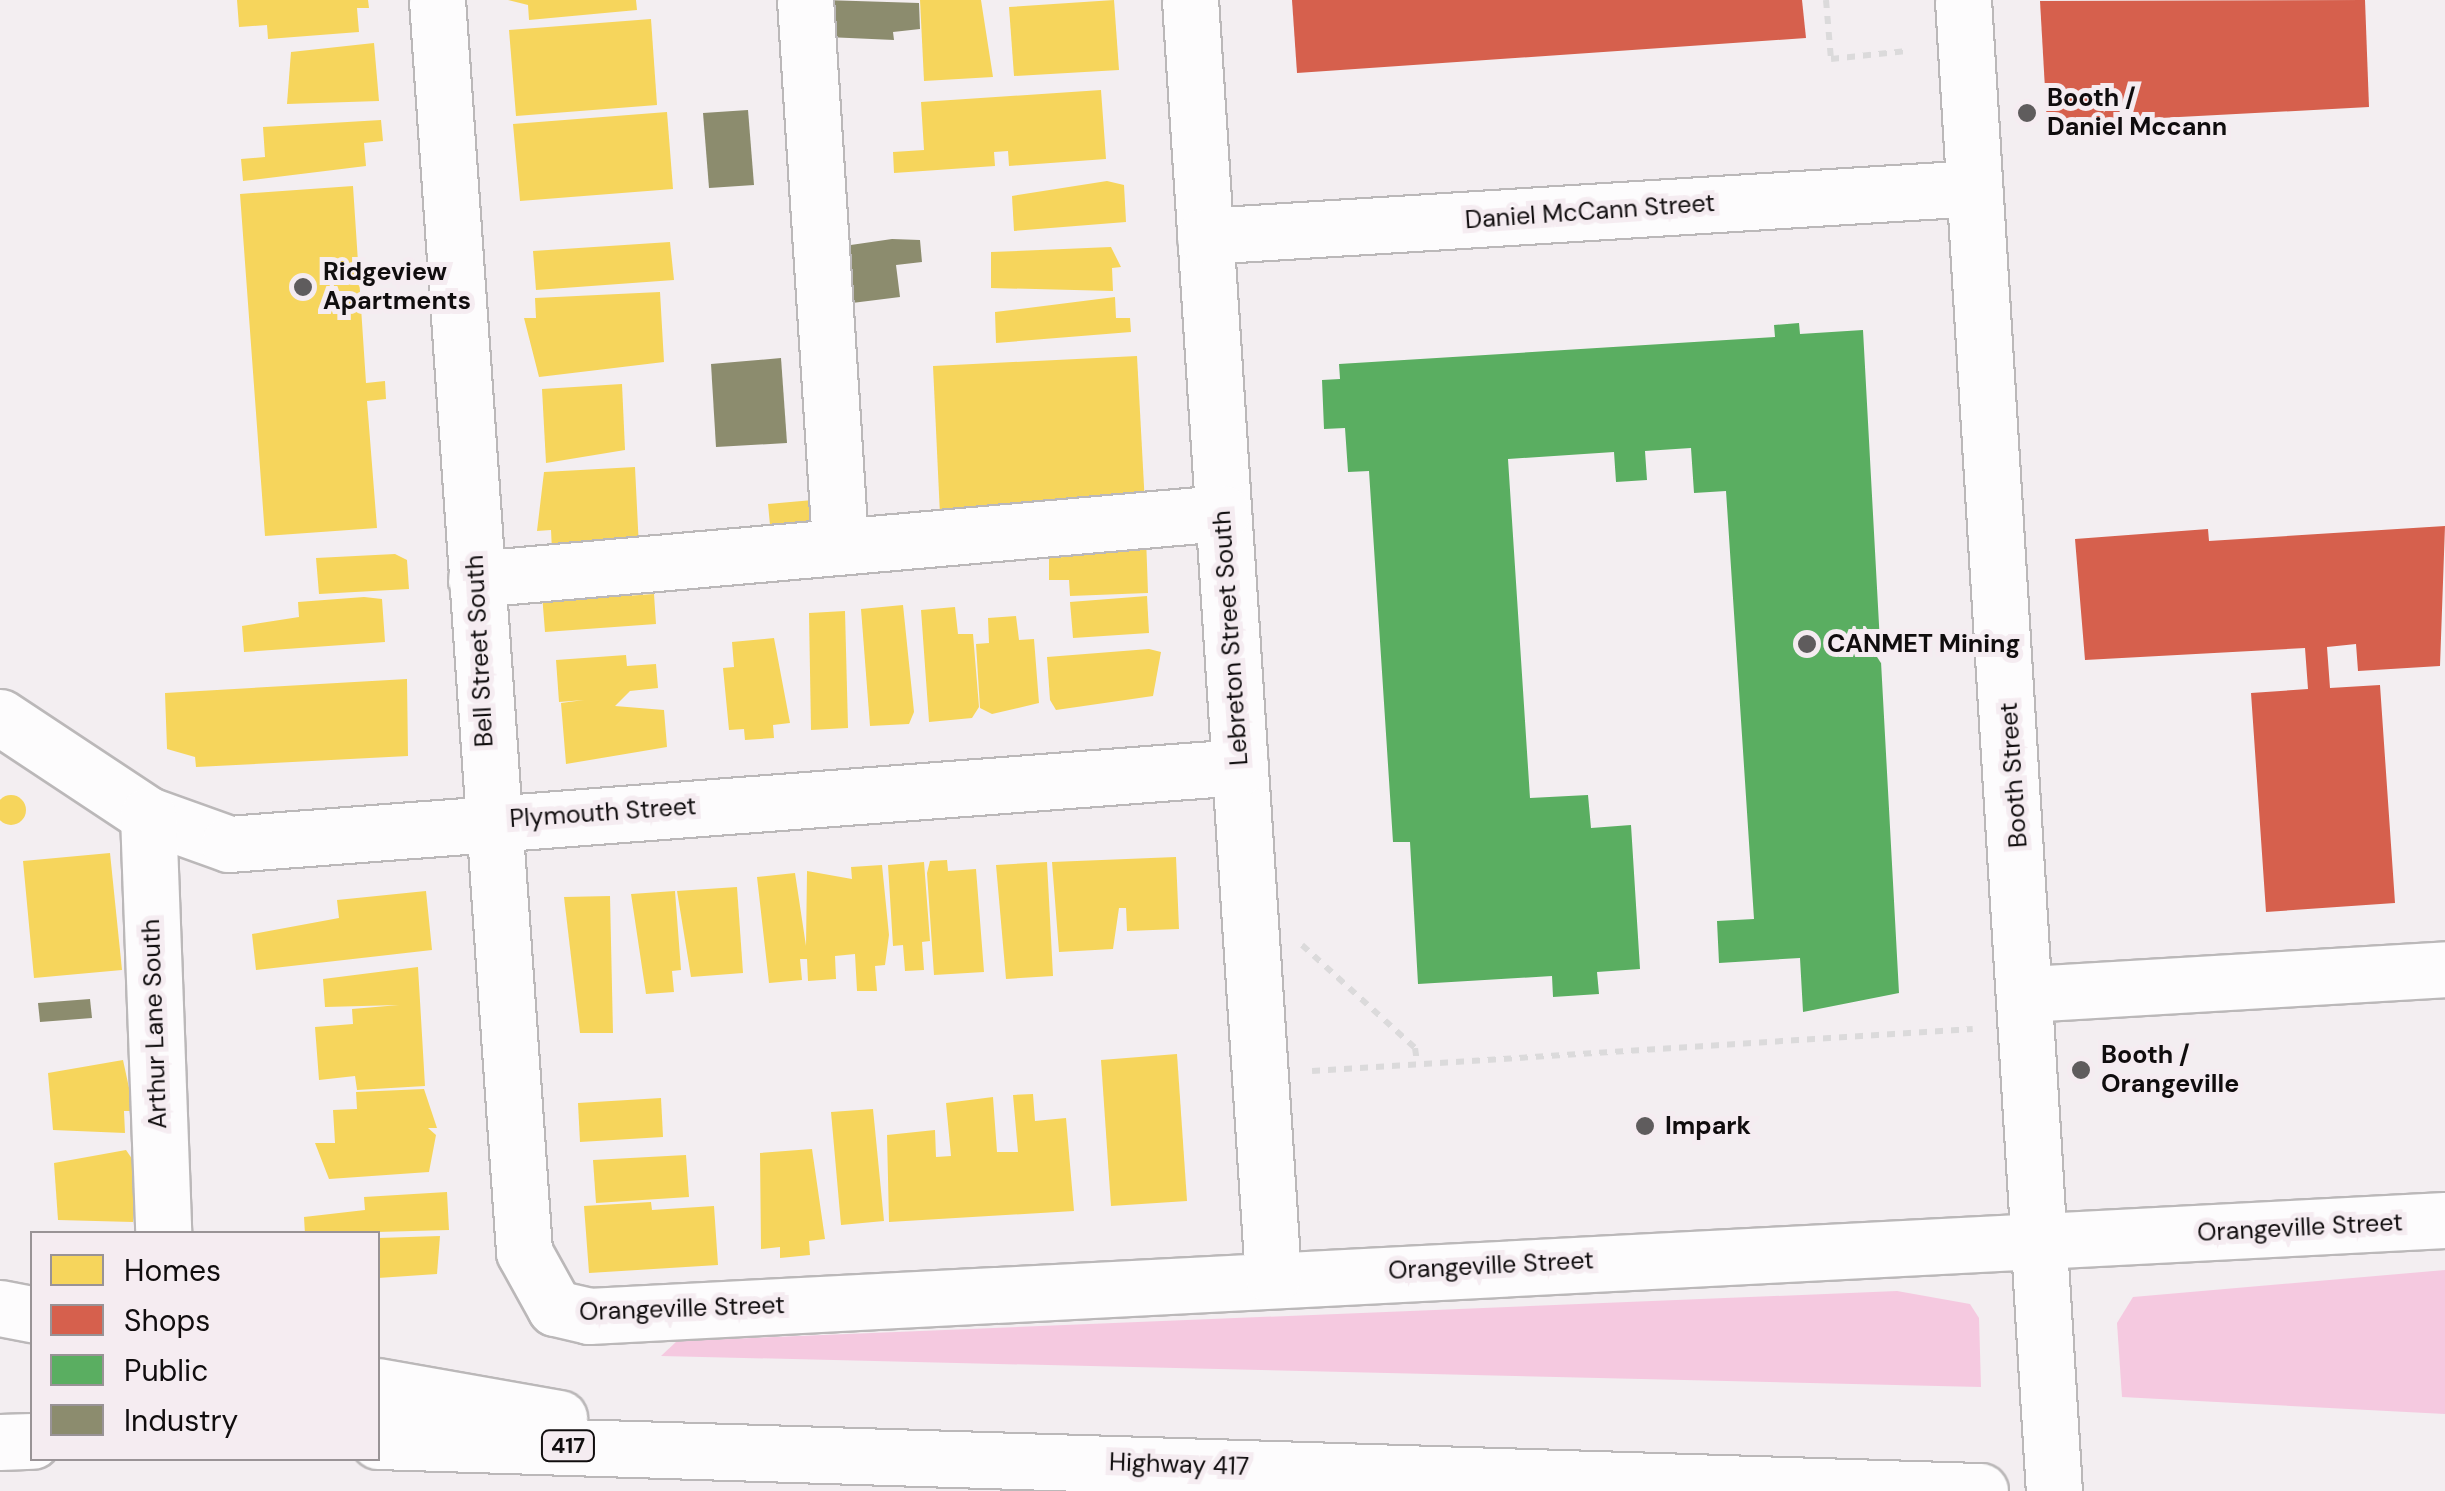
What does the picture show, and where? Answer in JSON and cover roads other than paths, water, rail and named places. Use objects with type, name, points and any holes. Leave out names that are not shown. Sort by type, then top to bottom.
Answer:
[{"type":"main road","name":"Bell Street South","points":[[437,0],[488,821],[524,1252],[542,1298]]},
{"type":"main road","points":[[806,0],[840,542]]},
{"type":"main road","name":"Lebreton Street South","points":[[1190,0],[1273,1276]]},
{"type":"main road","name":"Booth Street","points":[[1963,0],[2028,994],[2054,1491]]},
{"type":"main road","name":"Daniel McCann Street","points":[[1205,236],[1975,188]]},
{"type":"main road","points":[[476,580],[840,542],[1222,513]]},
{"type":"main road","name":"Plymouth Street","points":[[0,716],[148,815],[229,844],[488,821],[1240,767]]},
{"type":"main road","name":"Arthur Lane South","points":[[148,815],[163,1231]]},
{"type":"main road","points":[[2028,994],[2445,969]]},
{"type":"main road","name":"Orangeville Street","points":[[542,1298],[589,1316],[1273,1276],[2043,1244],[2445,1220]]},
{"type":"main road","points":[[0,1308],[30,1314]]},
{"type":"main road","points":[[380,1386],[759,1451]]},
{"type":"main road","points":[[0,1442],[30,1441]]},
{"type":"main road","name":"Highway 417","points":[[380,1441],[1980,1491]]},
{"type":"place","name":"Booth / Daniel Mccann","points":[[2027,113]]},
{"type":"place","name":"Ridgeview Apartments","points":[[303,287]]},
{"type":"place","name":"CANMET Mining","points":[[1807,644]]},
{"type":"place","name":"Booth / Orangeville","points":[[2081,1070]]},
{"type":"place","name":"Impark","points":[[1645,1126]]}]
